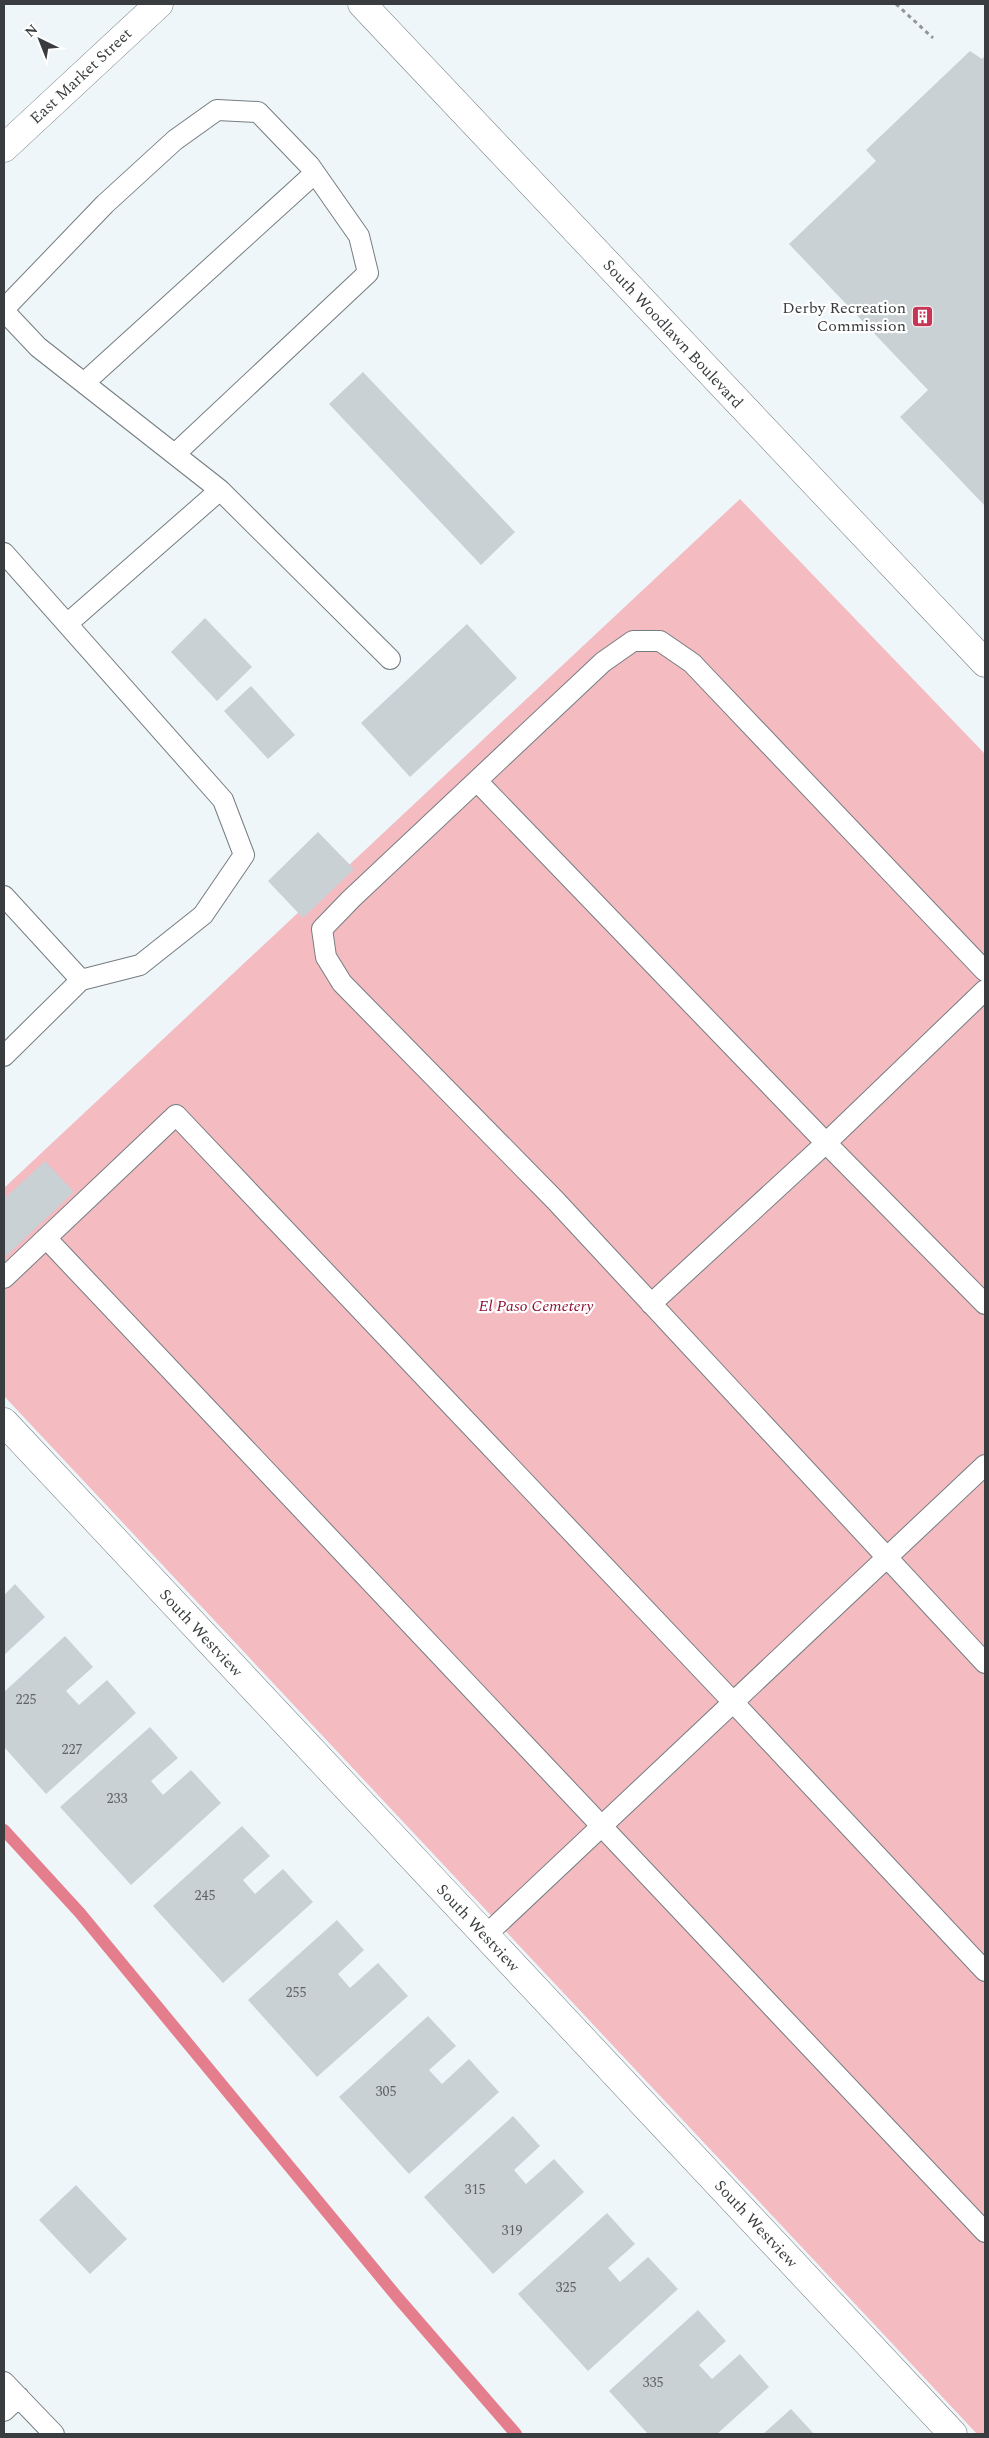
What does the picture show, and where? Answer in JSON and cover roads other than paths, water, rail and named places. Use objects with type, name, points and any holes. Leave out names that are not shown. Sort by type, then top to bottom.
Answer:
[{"type":"street","name":"East Market Street","points":[[4,148],[159,4]]},
{"type":"street","name":"South Woodlawn Boulevard","points":[[362,4],[985,663]]},
{"type":"street","name":"South Westview","points":[[4,1422],[953,2434]]},
{"type":"lane","points":[[175,454],[368,273],[359,236],[315,173],[258,112],[217,110],[175,140],[105,204],[4,310],[38,347],[220,490],[390,659]]},
{"type":"lane","points":[[84,383],[315,173]]},
{"type":"lane","points":[[67,624],[220,490]]},
{"type":"lane","points":[[4,553],[223,800],[244,855],[203,915],[140,965],[81,980],[4,1056]]},
{"type":"lane","points":[[985,971],[692,663],[660,640],[633,641],[603,662],[351,899],[322,929],[326,957],[342,983],[555,1200],[985,1663]]},
{"type":"lane","points":[[477,780],[826,1143],[985,1304]]},
{"type":"lane","points":[[4,896],[81,980]]},
{"type":"lane","points":[[651,1304],[826,1143],[985,990]]},
{"type":"lane","points":[[4,1278],[176,1115],[733,1702],[985,1971]]},
{"type":"lane","points":[[46,1238],[985,2232]]},
{"type":"lane","points":[[485,1936],[985,1465]]},
{"type":"lane","points":[[4,2382],[54,2434]]},
{"type":"lane","points":[[4,2411],[19,2397]]},
{"type":"waterway","points":[[4,1830],[80,1913],[398,2298],[516,2434]]},
{"type":"place","name":"Derby Recreation Commission","points":[[922,317]]},
{"type":"park label","name":"El Paso Cemetery","points":[[536,1306]]}]
